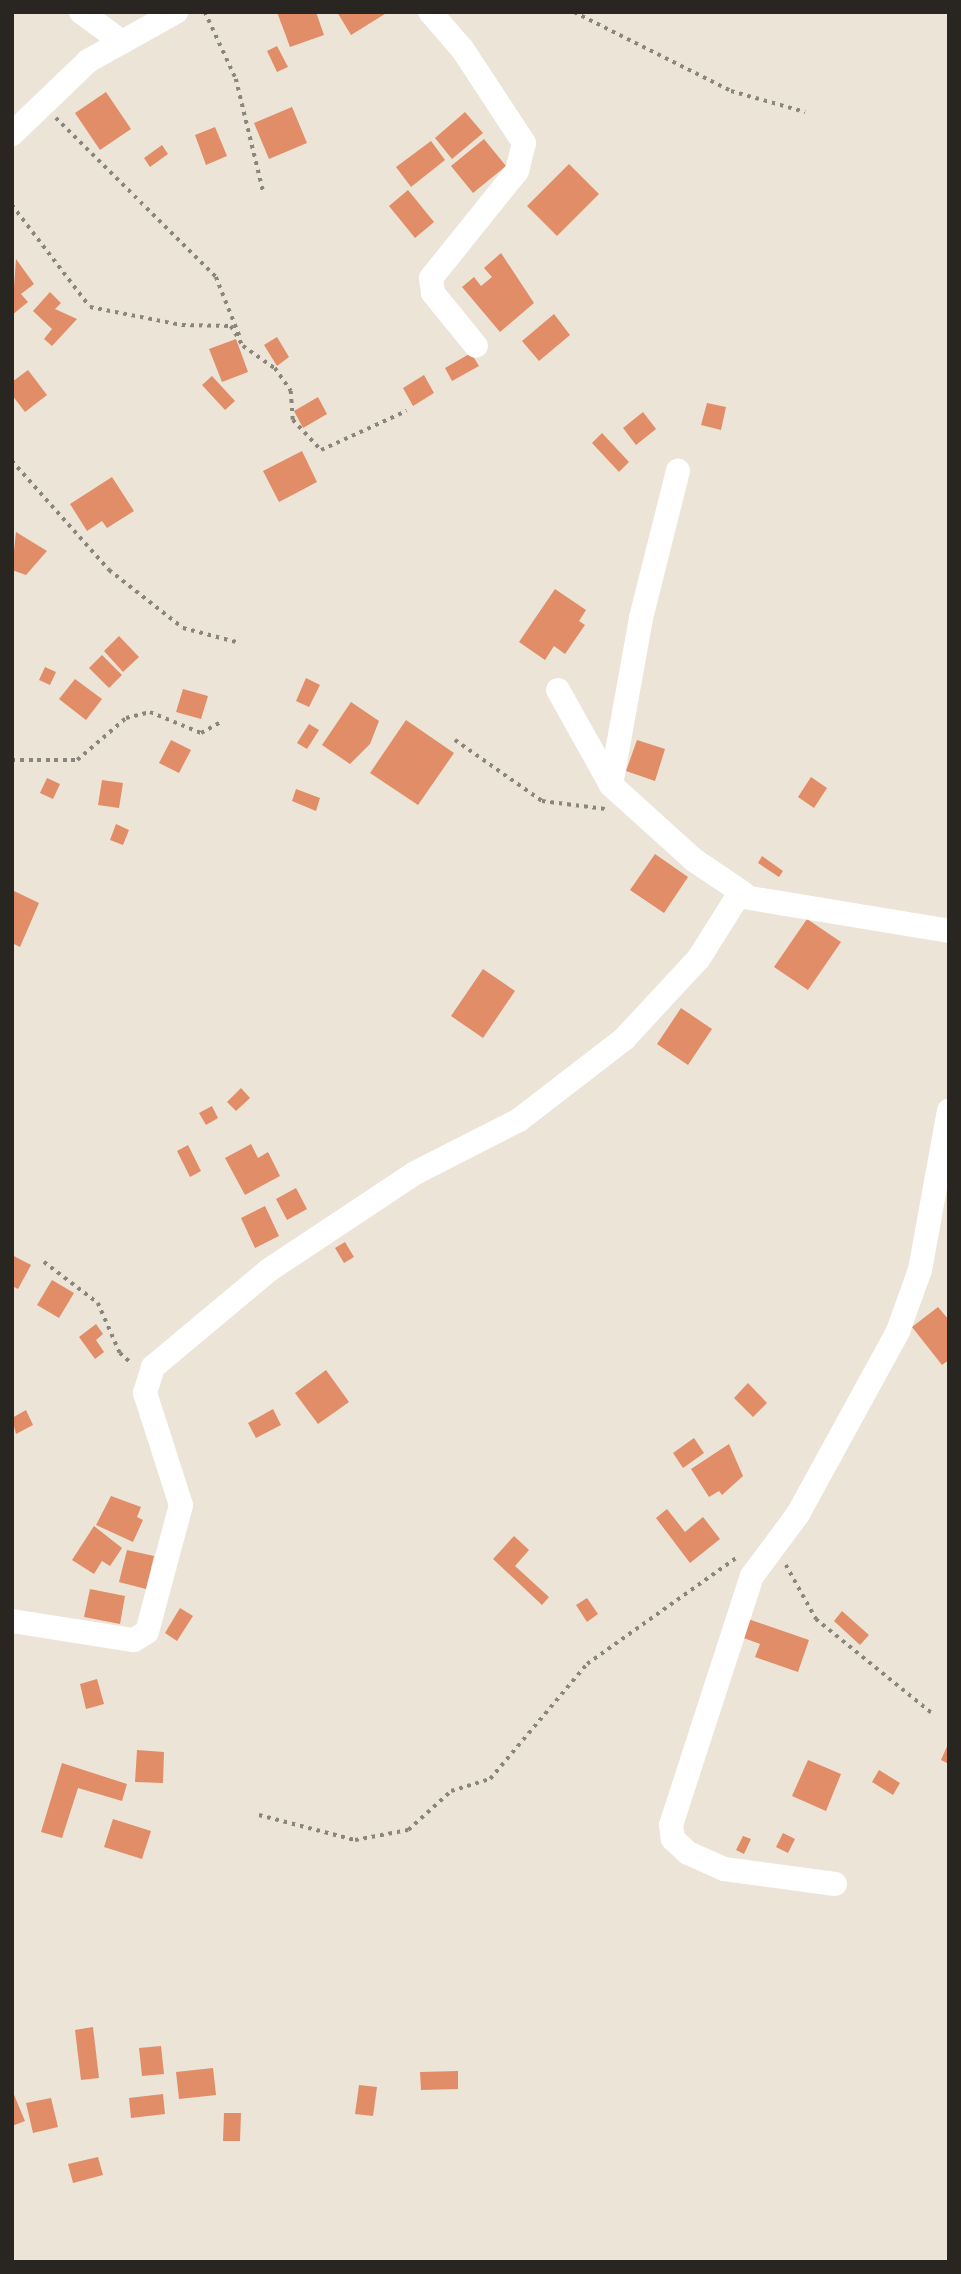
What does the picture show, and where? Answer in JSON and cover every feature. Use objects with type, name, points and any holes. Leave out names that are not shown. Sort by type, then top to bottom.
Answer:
[{"type":"street","points":[[81,12],[122,43]]},
{"type":"street","points":[[12,134],[88,61],[176,12]]},
{"type":"street","points":[[430,12],[463,50],[524,143],[517,171],[431,278],[433,293],[476,346]]},
{"type":"street","points":[[611,785],[641,618],[678,471]]},
{"type":"street","points":[[558,690],[611,785],[694,860],[743,893],[949,931]]},
{"type":"street","points":[[12,1621],[134,1640],[147,1632],[181,1506],[145,1393],[153,1367],[290,1255],[415,1173],[519,1121],[624,1039],[699,958],[743,893]]},
{"type":"street","points":[[835,1884],[724,1869],[673,1839],[671,1825],[724,1653],[752,1576],[775,1544],[898,1331],[920,1270],[949,1111]]},
{"type":"path","points":[[205,12],[236,79],[264,191]]},
{"type":"path","points":[[574,12],[731,91],[805,112]]},
{"type":"path","points":[[42,104],[216,277],[243,346]]},
{"type":"path","points":[[12,205],[90,307],[182,325],[231,326],[243,346],[275,368],[291,391],[293,420],[321,450],[406,411]]},
{"type":"path","points":[[12,461],[102,564],[183,628],[240,643]]},
{"type":"path","points":[[12,760],[77,760],[126,718],[150,712],[201,733],[219,723]]},
{"type":"path","points":[[455,740],[542,801],[613,812]]},
{"type":"path","points":[[44,1262],[98,1303],[126,1362],[153,1367]]},
{"type":"path","points":[[775,1544],[816,1619],[934,1715]]},
{"type":"path","points":[[259,1815],[355,1840],[408,1830],[451,1791],[490,1779],[587,1664],[746,1550]]},
{"type":"building","points":[[277,12],[316,12],[324,35],[290,47]]},
{"type":"building","points":[[337,12],[388,12],[351,35]]},
{"type":"building","points":[[277,46],[288,67],[277,72],[267,51]]},
{"type":"building","points":[[106,92],[131,129],[100,150],[75,113]]},
{"type":"building","points":[[292,107],[307,143],[269,159],[254,123]]},
{"type":"building","points":[[465,112],[483,133],[452,159],[435,138]]},
{"type":"building","points":[[215,127],[227,156],[206,165],[195,135]]},
{"type":"building","points":[[484,139],[506,166],[473,193],[451,166]]},
{"type":"building","points":[[431,141],[445,160],[411,187],[396,167]]},
{"type":"building","points":[[162,145],[168,154],[150,167],[144,158]]},
{"type":"building","points":[[569,164],[599,194],[557,236],[527,206]]},
{"type":"building","points":[[408,190],[434,222],[415,238],[389,206]]},
{"type":"building","points":[[501,253],[534,303],[500,332],[462,287],[474,277],[481,286],[492,277],[484,268]]},
{"type":"building","points":[[16,259],[34,284],[21,294],[28,302],[12,315]]},
{"type":"building","points":[[50,292],[61,303],[55,309],[77,319],[52,346],[44,339],[52,329],[33,311]]},
{"type":"building","points":[[554,314],[570,335],[539,361],[522,341]]},
{"type":"building","points":[[277,337],[289,357],[277,366],[264,345]]},
{"type":"building","points":[[236,339],[248,372],[222,382],[209,349]]},
{"type":"building","points":[[471,353],[479,366],[452,381],[445,368]]},
{"type":"building","points":[[28,370],[47,395],[25,412],[12,395],[12,382]]},
{"type":"building","points":[[424,375],[434,393],[413,406],[403,388]]},
{"type":"building","points":[[212,376],[235,401],[225,410],[202,385]]},
{"type":"building","points":[[318,397],[327,414],[303,428],[294,411]]},
{"type":"building","points":[[707,403],[726,407],[721,430],[701,425]]},
{"type":"building","points":[[643,412],[656,429],[636,445],[623,428]]},
{"type":"building","points":[[602,433],[629,462],[619,472],[592,443]]},
{"type":"building","points":[[302,451],[317,482],[279,502],[263,471]]},
{"type":"building","points":[[112,477],[134,511],[107,528],[102,521],[87,531],[70,504]]},
{"type":"building","points":[[16,532],[47,551],[26,575],[12,570]]},
{"type":"building","points":[[555,589],[586,610],[579,621],[585,625],[565,654],[554,646],[545,660],[519,642]]},
{"type":"building","points":[[119,636],[139,657],[123,672],[104,651]]},
{"type":"building","points":[[102,655],[122,675],[109,688],[89,668]]},
{"type":"building","points":[[45,667],[56,672],[50,685],[39,680]]},
{"type":"building","points":[[306,678],[320,685],[309,707],[296,701]]},
{"type":"building","points":[[75,679],[102,699],[86,720],[59,699]]},
{"type":"building","points":[[183,689],[208,696],[201,719],[176,712]]},
{"type":"building","points":[[351,702],[379,721],[370,744],[350,764],[322,745]]},
{"type":"building","points":[[406,720],[454,753],[418,805],[370,773]]},
{"type":"building","points":[[309,724],[319,730],[307,749],[297,743]]},
{"type":"building","points":[[171,740],[191,750],[179,773],[159,763]]},
{"type":"building","points":[[637,740],[665,749],[655,781],[626,771]]},
{"type":"building","points":[[811,777],[827,788],[814,808],[798,797]]},
{"type":"building","points":[[47,778],[60,784],[53,799],[40,793]]},
{"type":"building","points":[[102,780],[123,783],[119,808],[98,805]]},
{"type":"building","points":[[296,789],[320,798],[316,811],[292,801]]},
{"type":"building","points":[[116,824],[129,830],[123,845],[110,840]]},
{"type":"building","points":[[655,854],[688,877],[664,913],[630,890]]},
{"type":"building","points":[[762,856],[783,871],[779,877],[758,863]]},
{"type":"building","points":[[12,890],[39,903],[20,947],[12,943]]},
{"type":"building","points":[[807,919],[841,942],[808,990],[774,967]]},
{"type":"building","points":[[483,969],[515,991],[483,1038],[451,1016]]},
{"type":"building","points":[[681,1008],[712,1029],[688,1065],[657,1044]]},
{"type":"building","points":[[241,1088],[250,1098],[236,1111],[227,1102]]},
{"type":"building","points":[[212,1106],[218,1118],[206,1125],[199,1113]]},
{"type":"building","points":[[251,1144],[258,1158],[268,1152],[280,1176],[245,1195],[225,1158]]},
{"type":"building","points":[[188,1145],[201,1171],[190,1177],[177,1151]]},
{"type":"building","points":[[296,1188],[307,1209],[287,1220],[276,1199]]},
{"type":"building","points":[[265,1206],[279,1236],[255,1248],[241,1218]]},
{"type":"building","points":[[345,1242],[354,1257],[344,1263],[335,1248]]},
{"type":"building","points":[[12,1255],[31,1265],[18,1289],[12,1286]]},
{"type":"building","points":[[52,1280],[74,1293],[59,1318],[37,1305]]},
{"type":"building","points":[[938,1307],[949,1320],[949,1360],[942,1365],[912,1327]]},
{"type":"building","points":[[96,1324],[103,1334],[96,1340],[104,1352],[95,1359],[79,1337]]},
{"type":"building","points":[[326,1370],[349,1402],[318,1424],[295,1393]]},
{"type":"building","points":[[748,1383],[767,1403],[753,1417],[734,1398]]},
{"type":"building","points":[[273,1409],[281,1425],[256,1438],[248,1423]]},
{"type":"building","points":[[26,1410],[33,1425],[16,1434],[12,1418]]},
{"type":"building","points":[[694,1438],[704,1453],[683,1468],[673,1453]]},
{"type":"building","points":[[729,1444],[743,1476],[722,1495],[719,1491],[709,1497],[691,1469]]},
{"type":"building","points":[[111,1496],[141,1507],[137,1517],[143,1520],[133,1542],[96,1525]]},
{"type":"building","points":[[667,1509],[685,1532],[703,1517],[720,1539],[690,1563],[656,1518]]},
{"type":"building","points":[[94,1526],[122,1548],[110,1566],[102,1561],[94,1574],[72,1560]]},
{"type":"building","points":[[514,1536],[529,1550],[515,1566],[549,1597],[542,1605],[493,1559]]},
{"type":"building","points":[[127,1550],[154,1556],[146,1589],[119,1582]]},
{"type":"building","points":[[90,1589],[125,1596],[120,1624],[84,1617]]},
{"type":"building","points":[[587,1598],[598,1614],[587,1622],[576,1605]]},
{"type":"building","points":[[180,1608],[193,1616],[177,1641],[165,1633]]},
{"type":"building","points":[[842,1611],[869,1635],[860,1645],[834,1621]]},
{"type":"building","points":[[748,1619],[809,1640],[798,1672],[755,1657],[760,1644],[741,1637]]},
{"type":"building","points":[[97,1679],[104,1704],[86,1709],[80,1684]]},
{"type":"building","points":[[949,1742],[949,1764],[941,1760]]},
{"type":"building","points":[[137,1750],[164,1752],[163,1783],[135,1782]]},
{"type":"building","points":[[808,1760],[841,1774],[826,1811],[792,1796]]},
{"type":"building","points":[[62,1763],[127,1784],[122,1801],[78,1788],[62,1838],[41,1832]]},
{"type":"building","points":[[879,1770],[900,1783],[893,1795],[872,1782]]},
{"type":"building","points":[[113,1819],[151,1831],[142,1859],[104,1847]]},
{"type":"building","points":[[783,1833],[795,1839],[788,1853],[776,1847]]},
{"type":"building","points":[[743,1836],[751,1839],[744,1854],[736,1850]]},
{"type":"building","points":[[93,2027],[99,2078],[81,2080],[75,2030]]},
{"type":"building","points":[[161,2046],[164,2074],[142,2076],[139,2048]]},
{"type":"building","points":[[213,2068],[216,2095],[179,2099],[176,2072]]},
{"type":"building","points":[[458,2071],[458,2089],[421,2090],[420,2072]]},
{"type":"building","points":[[359,2085],[377,2087],[373,2116],[355,2114]]},
{"type":"building","points":[[12,2090],[25,2121],[12,2126]]},
{"type":"building","points":[[163,2094],[165,2114],[131,2118],[129,2098]]},
{"type":"building","points":[[51,2098],[58,2127],[33,2133],[26,2103]]},
{"type":"building","points":[[224,2113],[241,2113],[240,2141],[223,2141]]},
{"type":"building","points":[[98,2157],[103,2175],[73,2183],[68,2164]]}]
